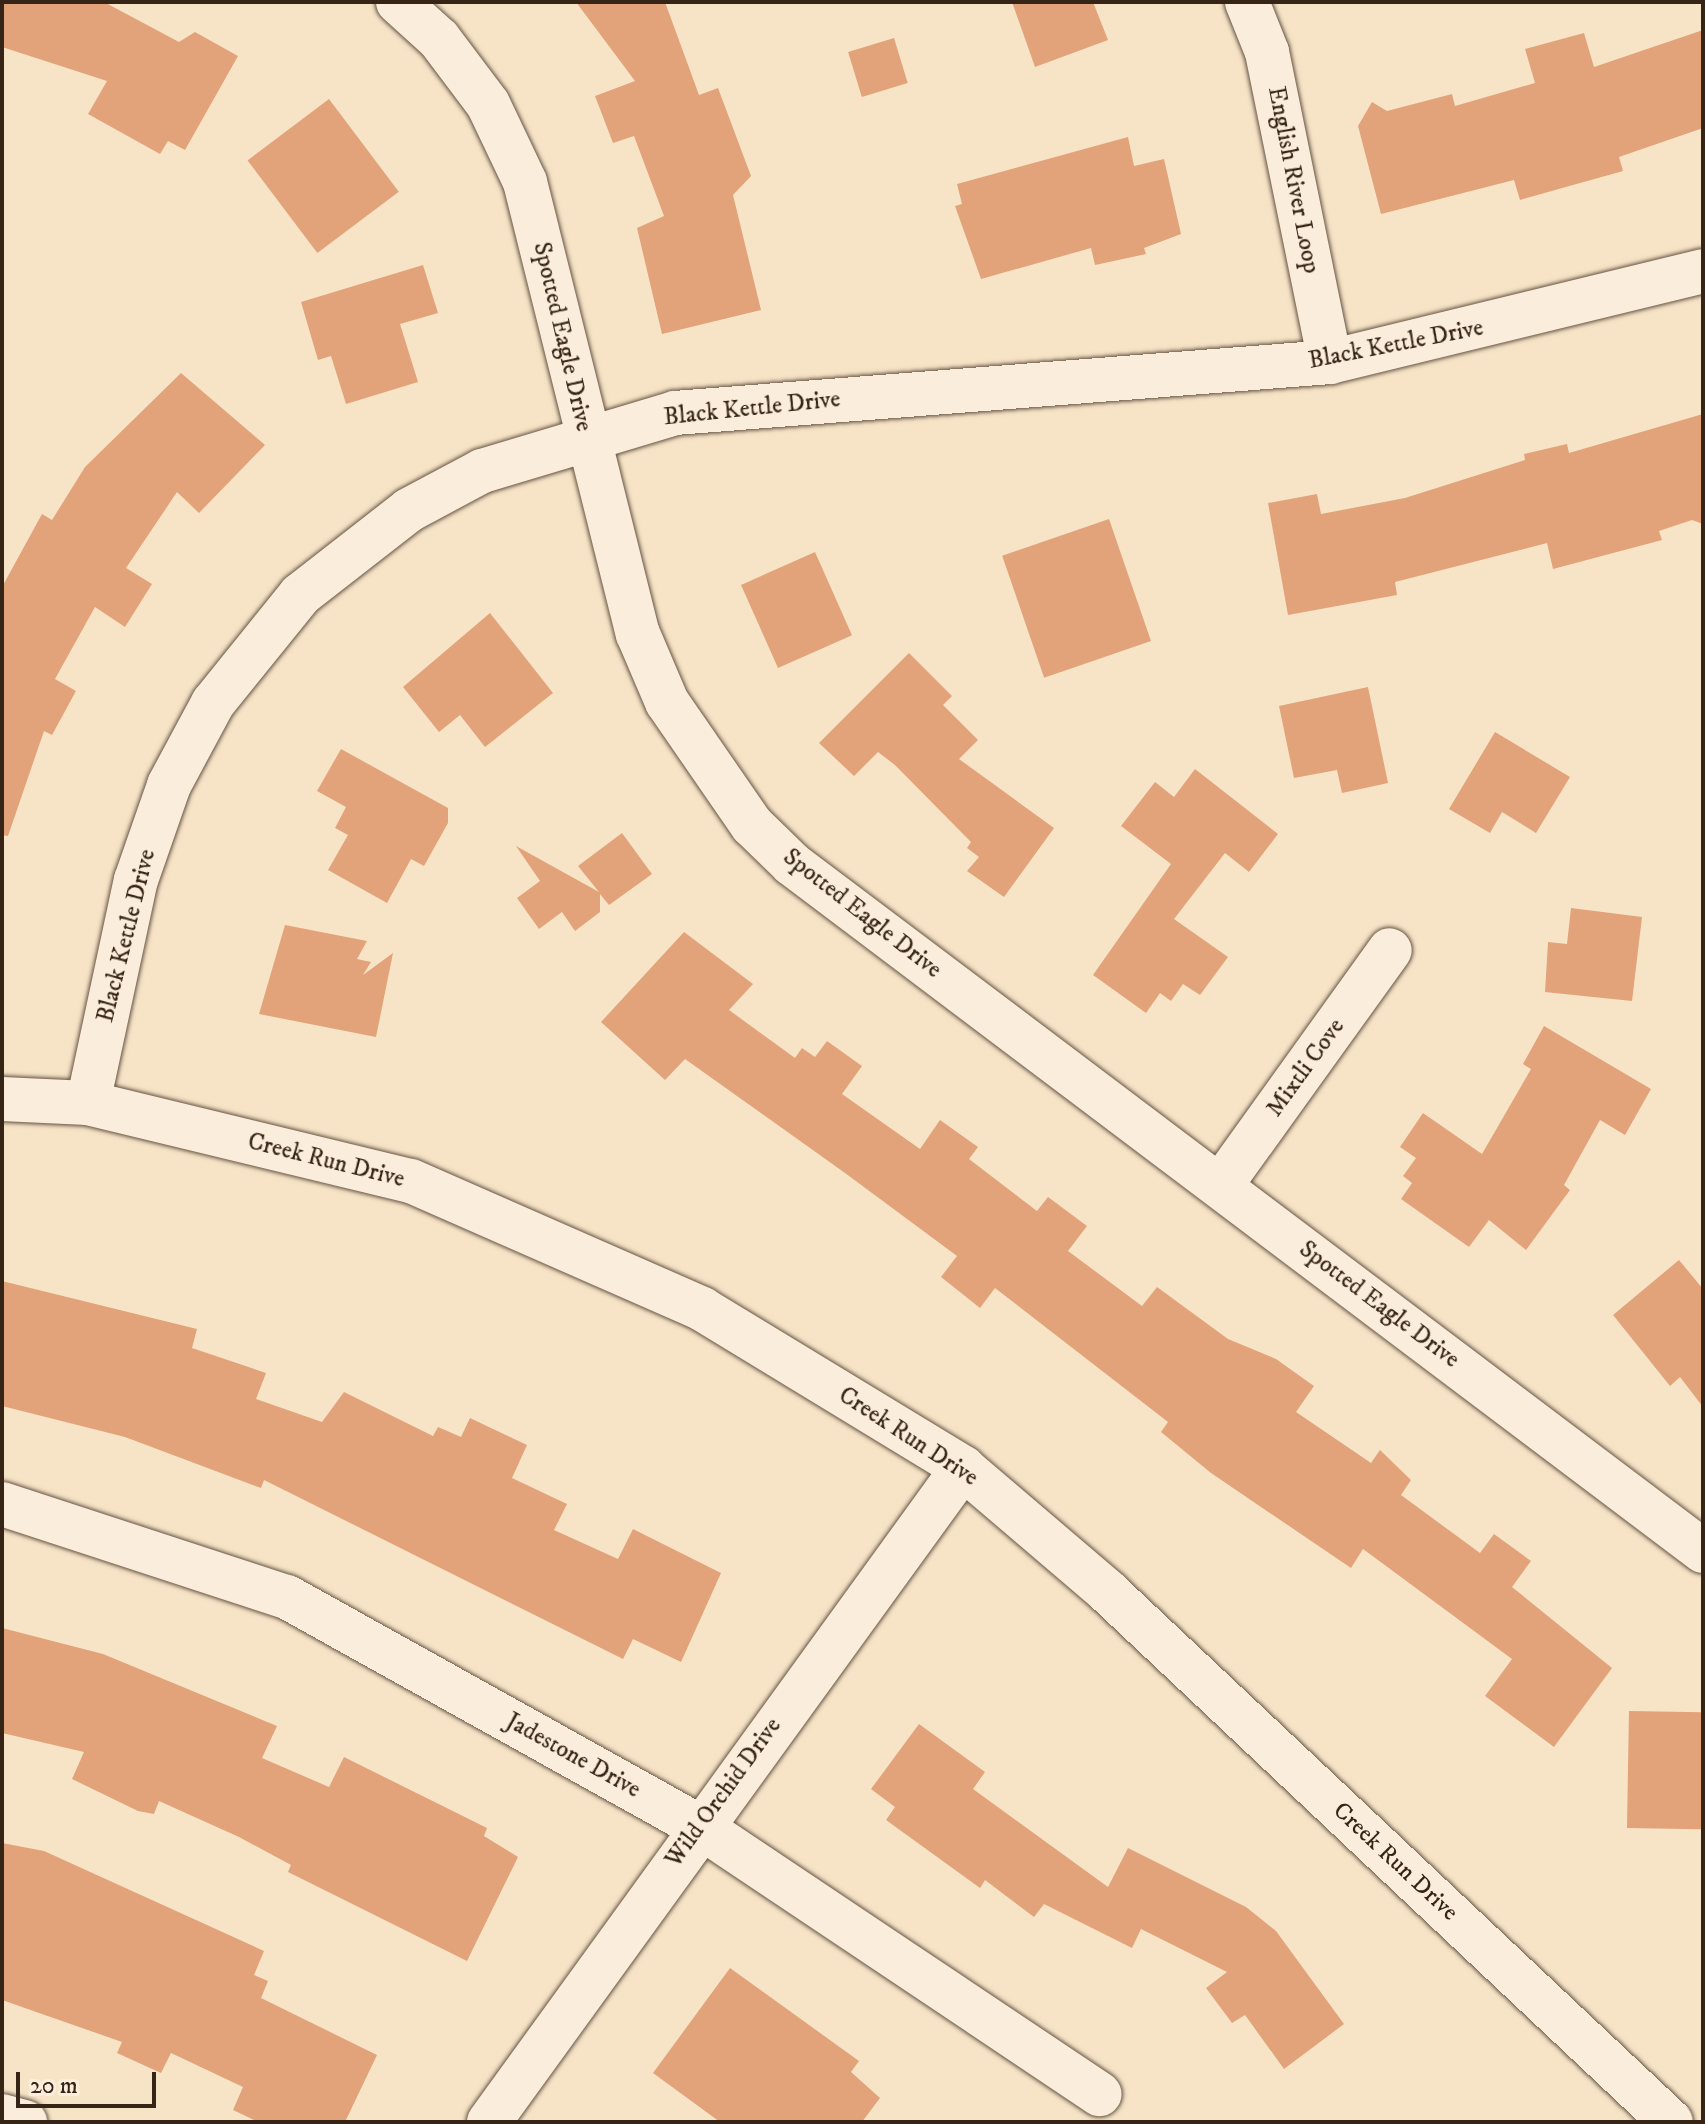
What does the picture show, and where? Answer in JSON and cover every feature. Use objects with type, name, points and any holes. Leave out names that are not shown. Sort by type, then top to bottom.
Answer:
[{"type":"street","name":"Spotted Eagle Drive","points":[[398,2],[439,39],[488,104],[525,182],[586,437],[655,675],[752,825],[792,864],[1703,1551]]},
{"type":"street","name":"English River Loop","points":[[1247,2],[1267,52],[1330,362]]},
{"type":"street","name":"Black Kettle Drive","points":[[88,1103],[136,880],[169,785],[252,647],[300,595],[409,510],[482,471],[586,437],[675,413],[1330,362],[1703,271]]},
{"type":"street","name":"Mixtli Cove","points":[[1221,1185],[1390,950]]},
{"type":"street","name":"Creek Run Drive","points":[[2,1099],[88,1103],[411,1181],[702,1309],[963,1468],[1108,1592],[1671,2122]]},
{"type":"street","name":"Wild Orchid Drive","points":[[489,2122],[699,1826],[963,1468]]},
{"type":"street","name":"Jadestone Drive","points":[[2,1504],[287,1597],[699,1826],[1100,2094]]},
{"type":"street","points":[[2,2116],[25,2122]]},
{"type":"building","points":[[2,2],[104,2],[179,42],[195,32],[238,56],[185,150],[168,141],[160,154],[88,114],[107,81],[2,47]]},
{"type":"building","points":[[576,2],[665,2],[699,95],[718,88],[751,176],[733,195],[761,310],[662,334],[637,228],[664,216],[634,136],[613,143],[595,96],[635,81]]},
{"type":"building","points":[[1012,2],[1093,2],[1108,40],[1035,67]]},
{"type":"building","points":[[1703,30],[1703,128],[1619,157],[1623,171],[1520,200],[1514,180],[1381,214],[1358,126],[1372,102],[1387,111],[1452,94],[1455,106],[1535,83],[1525,49],[1584,33],[1594,67]]},
{"type":"building","points":[[894,38],[908,83],[862,97],[848,52]]},
{"type":"building","points":[[329,99],[399,192],[317,253],[248,160]]},
{"type":"building","points":[[1128,137],[1134,166],[1164,159],[1181,234],[1144,248],[1146,254],[1095,265],[1091,248],[981,279],[955,206],[962,204],[957,184]]},
{"type":"building","points":[[423,265],[438,313],[400,324],[418,382],[346,404],[331,356],[318,360],[301,302]]},
{"type":"building","points":[[181,373],[265,445],[199,513],[177,492],[126,568],[152,584],[125,627],[95,607],[55,679],[76,691],[52,735],[44,731],[8,836],[2,835],[2,587],[42,514],[52,520],[85,467]]},
{"type":"building","points":[[1703,414],[1703,524],[1692,520],[1659,531],[1662,540],[1553,569],[1547,543],[1395,582],[1397,595],[1288,615],[1268,503],[1317,494],[1321,514],[1405,498],[1525,460],[1524,454],[1567,444],[1569,453]]},
{"type":"building","points":[[1109,519],[1151,641],[1044,678],[1002,556]]},
{"type":"building","points":[[815,552],[852,635],[778,668],[741,585]]},
{"type":"building","points":[[490,613],[553,693],[485,747],[460,715],[439,732],[403,687]]},
{"type":"building","points":[[909,653],[952,696],[943,705],[978,740],[959,759],[1054,828],[1004,897],[967,871],[979,857],[967,848],[971,842],[895,765],[878,752],[854,776],[819,743]]},
{"type":"building","points":[[1368,687],[1388,783],[1342,793],[1337,770],[1294,778],[1279,706]]},
{"type":"building","points":[[1495,732],[1570,777],[1536,833],[1502,812],[1490,833],[1449,809]]},
{"type":"building","points":[[341,749],[448,808],[448,823],[424,866],[411,859],[387,903],[328,870],[348,835],[335,828],[346,807],[317,791]]},
{"type":"building","points":[[1195,769],[1278,834],[1249,872],[1225,853],[1174,919],[1228,957],[1200,995],[1183,984],[1171,1001],[1160,993],[1146,1013],[1093,975],[1171,864],[1121,826],[1155,782],[1174,797]]},
{"type":"building","points":[[622,833],[652,874],[609,905],[600,894],[600,912],[575,931],[562,912],[539,929],[517,898],[540,881],[516,846],[599,892],[578,866]]},
{"type":"building","points":[[1571,908],[1642,917],[1632,1001],[1545,992],[1548,942],[1567,944]]},
{"type":"building","points":[[285,925],[367,941],[357,959],[371,962],[363,975],[393,953],[376,1037],[259,1014]]},
{"type":"building","points":[[684,932],[753,984],[729,1010],[795,1058],[802,1048],[815,1057],[827,1041],[862,1066],[842,1094],[920,1149],[940,1120],[978,1147],[969,1159],[1037,1211],[1048,1197],[1087,1226],[1068,1251],[1142,1306],[1157,1287],[1228,1339],[1276,1359],[1314,1386],[1296,1412],[1371,1463],[1380,1450],[1411,1480],[1401,1495],[1480,1553],[1494,1534],[1531,1561],[1512,1587],[1612,1668],[1554,1747],[1485,1696],[1512,1659],[1363,1549],[1351,1568],[1211,1473],[1161,1432],[1168,1422],[995,1288],[980,1308],[941,1277],[957,1256],[845,1173],[685,1059],[665,1080],[601,1022]]},
{"type":"building","points":[[1544,1026],[1651,1089],[1625,1135],[1600,1120],[1564,1185],[1570,1190],[1526,1250],[1489,1220],[1469,1247],[1401,1199],[1412,1183],[1403,1176],[1416,1158],[1400,1147],[1423,1113],[1482,1154],[1531,1069],[1523,1064]]},
{"type":"building","points":[[1679,1260],[1703,1289],[1703,1407],[1680,1377],[1670,1386],[1613,1315]]},
{"type":"building","points":[[2,1281],[197,1329],[192,1348],[266,1373],[256,1399],[322,1422],[344,1392],[433,1436],[438,1427],[461,1437],[470,1418],[527,1445],[512,1478],[567,1504],[554,1530],[618,1559],[633,1529],[721,1573],[681,1662],[633,1639],[623,1659],[264,1480],[261,1488],[125,1437],[2,1406]]},
{"type":"building","points":[[2,1628],[103,1654],[277,1726],[262,1758],[329,1787],[344,1757],[487,1828],[484,1836],[518,1857],[467,1961],[288,1872],[291,1865],[239,1837],[159,1801],[154,1814],[138,1811],[72,1779],[84,1752],[2,1733]]},
{"type":"building","points":[[1629,1711],[1703,1712],[1701,1829],[1627,1828]]},
{"type":"building","points":[[919,1724],[985,1772],[973,1789],[1108,1887],[1128,1848],[1246,1907],[1276,1931],[1344,2024],[1284,2069],[1245,2015],[1232,2023],[1206,1988],[1227,1972],[1141,1929],[1132,1948],[1044,1904],[1034,1917],[985,1880],[980,1888],[886,1820],[895,1807],[871,1789]]},
{"type":"building","points":[[2,1843],[44,1851],[264,1951],[254,1975],[268,1981],[261,1998],[377,2055],[345,2122],[258,2122],[233,2110],[243,2087],[171,2053],[161,2073],[117,2053],[122,2042],[2,2000]]},
{"type":"building","points":[[730,1968],[859,2061],[851,2072],[880,2098],[862,2122],[720,2122],[653,2073]]}]
